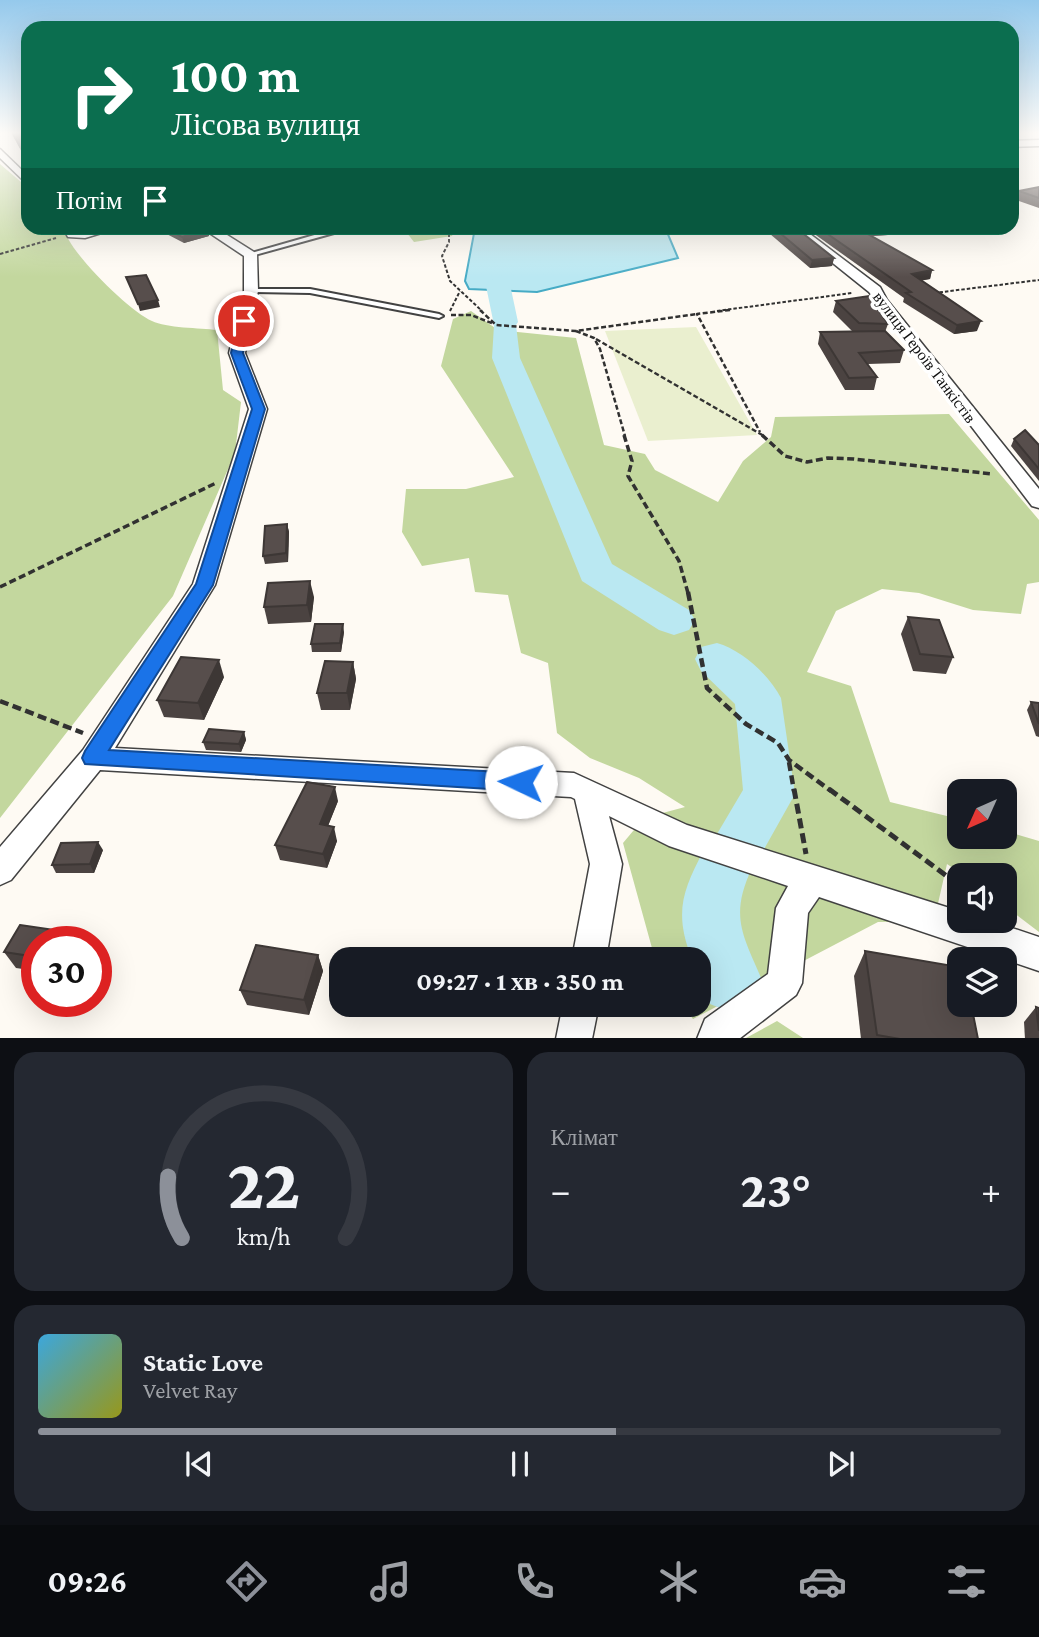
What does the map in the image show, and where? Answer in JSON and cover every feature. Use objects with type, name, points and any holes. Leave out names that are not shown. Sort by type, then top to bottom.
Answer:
[{"type":"street","points":[[0,870],[98,750],[204,585],[258,409],[237,353],[251,291],[251,254],[220,235]]},
{"type":"street","name":"вулиця Героїв Танкістів","points":[[804,235],[875,290],[880,301],[1039,502]]},
{"type":"street","points":[[98,750],[574,785],[680,836],[1039,954]]},
{"type":"street","points":[[588,792],[607,864],[591,947]]},
{"type":"street","points":[[715,1038],[718,1032],[784,983],[792,908],[811,881]]},
{"type":"street","points":[[574,1038],[578,1017]]},
{"type":"lane","points":[[251,254],[321,235]]},
{"type":"lane","points":[[251,291],[310,291],[439,316]]},
{"type":"path","points":[[0,254],[58,235]]},
{"type":"path","points":[[449,235],[449,242],[442,256],[450,281],[496,325]]},
{"type":"path","points":[[932,293],[1039,279]]},
{"type":"path","points":[[460,291],[448,316],[471,315],[496,325],[576,331],[875,290]]},
{"type":"path","points":[[698,314],[760,433]]},
{"type":"path","points":[[576,331],[594,338],[760,433],[785,456],[807,462],[828,458],[1017,475]]},
{"type":"path","points":[[594,338],[600,348],[632,461],[628,476],[679,561],[694,612],[707,688],[746,724],[778,743],[789,760],[947,876]]},
{"type":"path","points":[[0,587],[239,472]]},
{"type":"path","points":[[0,701],[98,750]]},
{"type":"path","points":[[789,760],[811,881]]},
{"type":"green space","points":[[0,180],[19,180],[21,235],[66,235],[100,279],[129,306],[152,321],[217,330],[223,390],[241,402],[235,453],[173,596],[0,818]]},
{"type":"green space","points":[[408,235],[452,235],[452,236],[414,242]]},
{"type":"green space","points":[[471,311],[498,330],[576,338],[604,445],[645,454],[655,470],[718,502],[743,461],[771,437],[775,417],[949,414],[1039,520],[1039,582],[1027,584],[1021,614],[973,610],[919,593],[882,589],[836,611],[807,672],[851,686],[890,802],[947,816],[947,849],[1017,849],[1017,835],[1039,841],[1039,932],[1017,915],[1017,863],[947,863],[934,921],[878,922],[711,1010],[711,947],[652,947],[623,843],[644,818],[685,807],[639,778],[590,758],[557,733],[548,663],[521,653],[508,595],[475,592],[469,558],[422,566],[402,532],[406,489],[466,489],[514,477],[441,366],[453,319]]},
{"type":"green space","points":[[696,327],[757,435],[648,441],[605,331]]},
{"type":"green space","points":[[777,1021],[803,1038],[746,1038]]},
{"type":"water","points":[[474,235],[668,235],[678,258],[537,292],[469,289],[465,281]]},
{"type":"building","points":[[1039,187],[1039,198],[1019,191]]},
{"type":"building","points":[[782,235],[805,235],[834,258],[812,260]]},
{"type":"building","points":[[829,235],[870,235],[932,270],[912,274],[981,321],[957,325],[906,293],[911,292]]},
{"type":"building","points":[[146,275],[158,300],[138,304],[126,277]]},
{"type":"building","points":[[869,296],[888,324],[859,323],[836,301]]},
{"type":"building","points":[[885,331],[904,350],[859,353],[877,377],[849,378],[820,332]]},
{"type":"building","points":[[1025,430],[1039,445],[1039,469],[1014,439]]},
{"type":"building","points":[[287,524],[286,553],[263,556],[265,526]]},
{"type":"building","points":[[310,581],[307,605],[264,607],[268,583]]},
{"type":"building","points":[[908,617],[939,620],[953,657],[920,654]]},
{"type":"building","points":[[315,624],[343,624],[340,643],[311,644]]},
{"type":"building","points":[[181,657],[219,660],[198,703],[157,700]]},
{"type":"building","points":[[325,661],[353,662],[347,693],[317,693]]},
{"type":"building","points":[[1031,702],[1039,703],[1039,724]]},
{"type":"building","points":[[209,729],[244,732],[239,744],[203,742]]},
{"type":"building","points":[[307,782],[335,787],[320,824],[334,827],[323,854],[275,845]]},
{"type":"building","points":[[98,842],[90,864],[52,865],[61,843]]},
{"type":"building","points":[[20,925],[27,926],[21,926],[21,955],[4,952]]},
{"type":"building","points":[[256,945],[318,955],[304,1000],[240,990]]},
{"type":"building","points":[[865,951],[947,965],[947,1017],[974,1017],[978,1038],[894,1038],[877,1035]]},
{"type":"building","points":[[1036,1007],[1039,1008],[1039,1031]]},
{"type":"waterway","points":[[505,322],[498,286],[561,259],[561,235]]},
{"type":"waterway","points":[[505,329],[506,358],[596,572],[674,620]]},
{"type":"waterway","points":[[717,659],[758,698],[769,794],[744,834]]},
{"type":"waterway","points":[[724,868],[711,899],[709,913],[714,938],[732,982]]},
{"type":"route","points":[[244,321],[237,353],[258,409],[204,585],[93,758],[521,782]]}]
